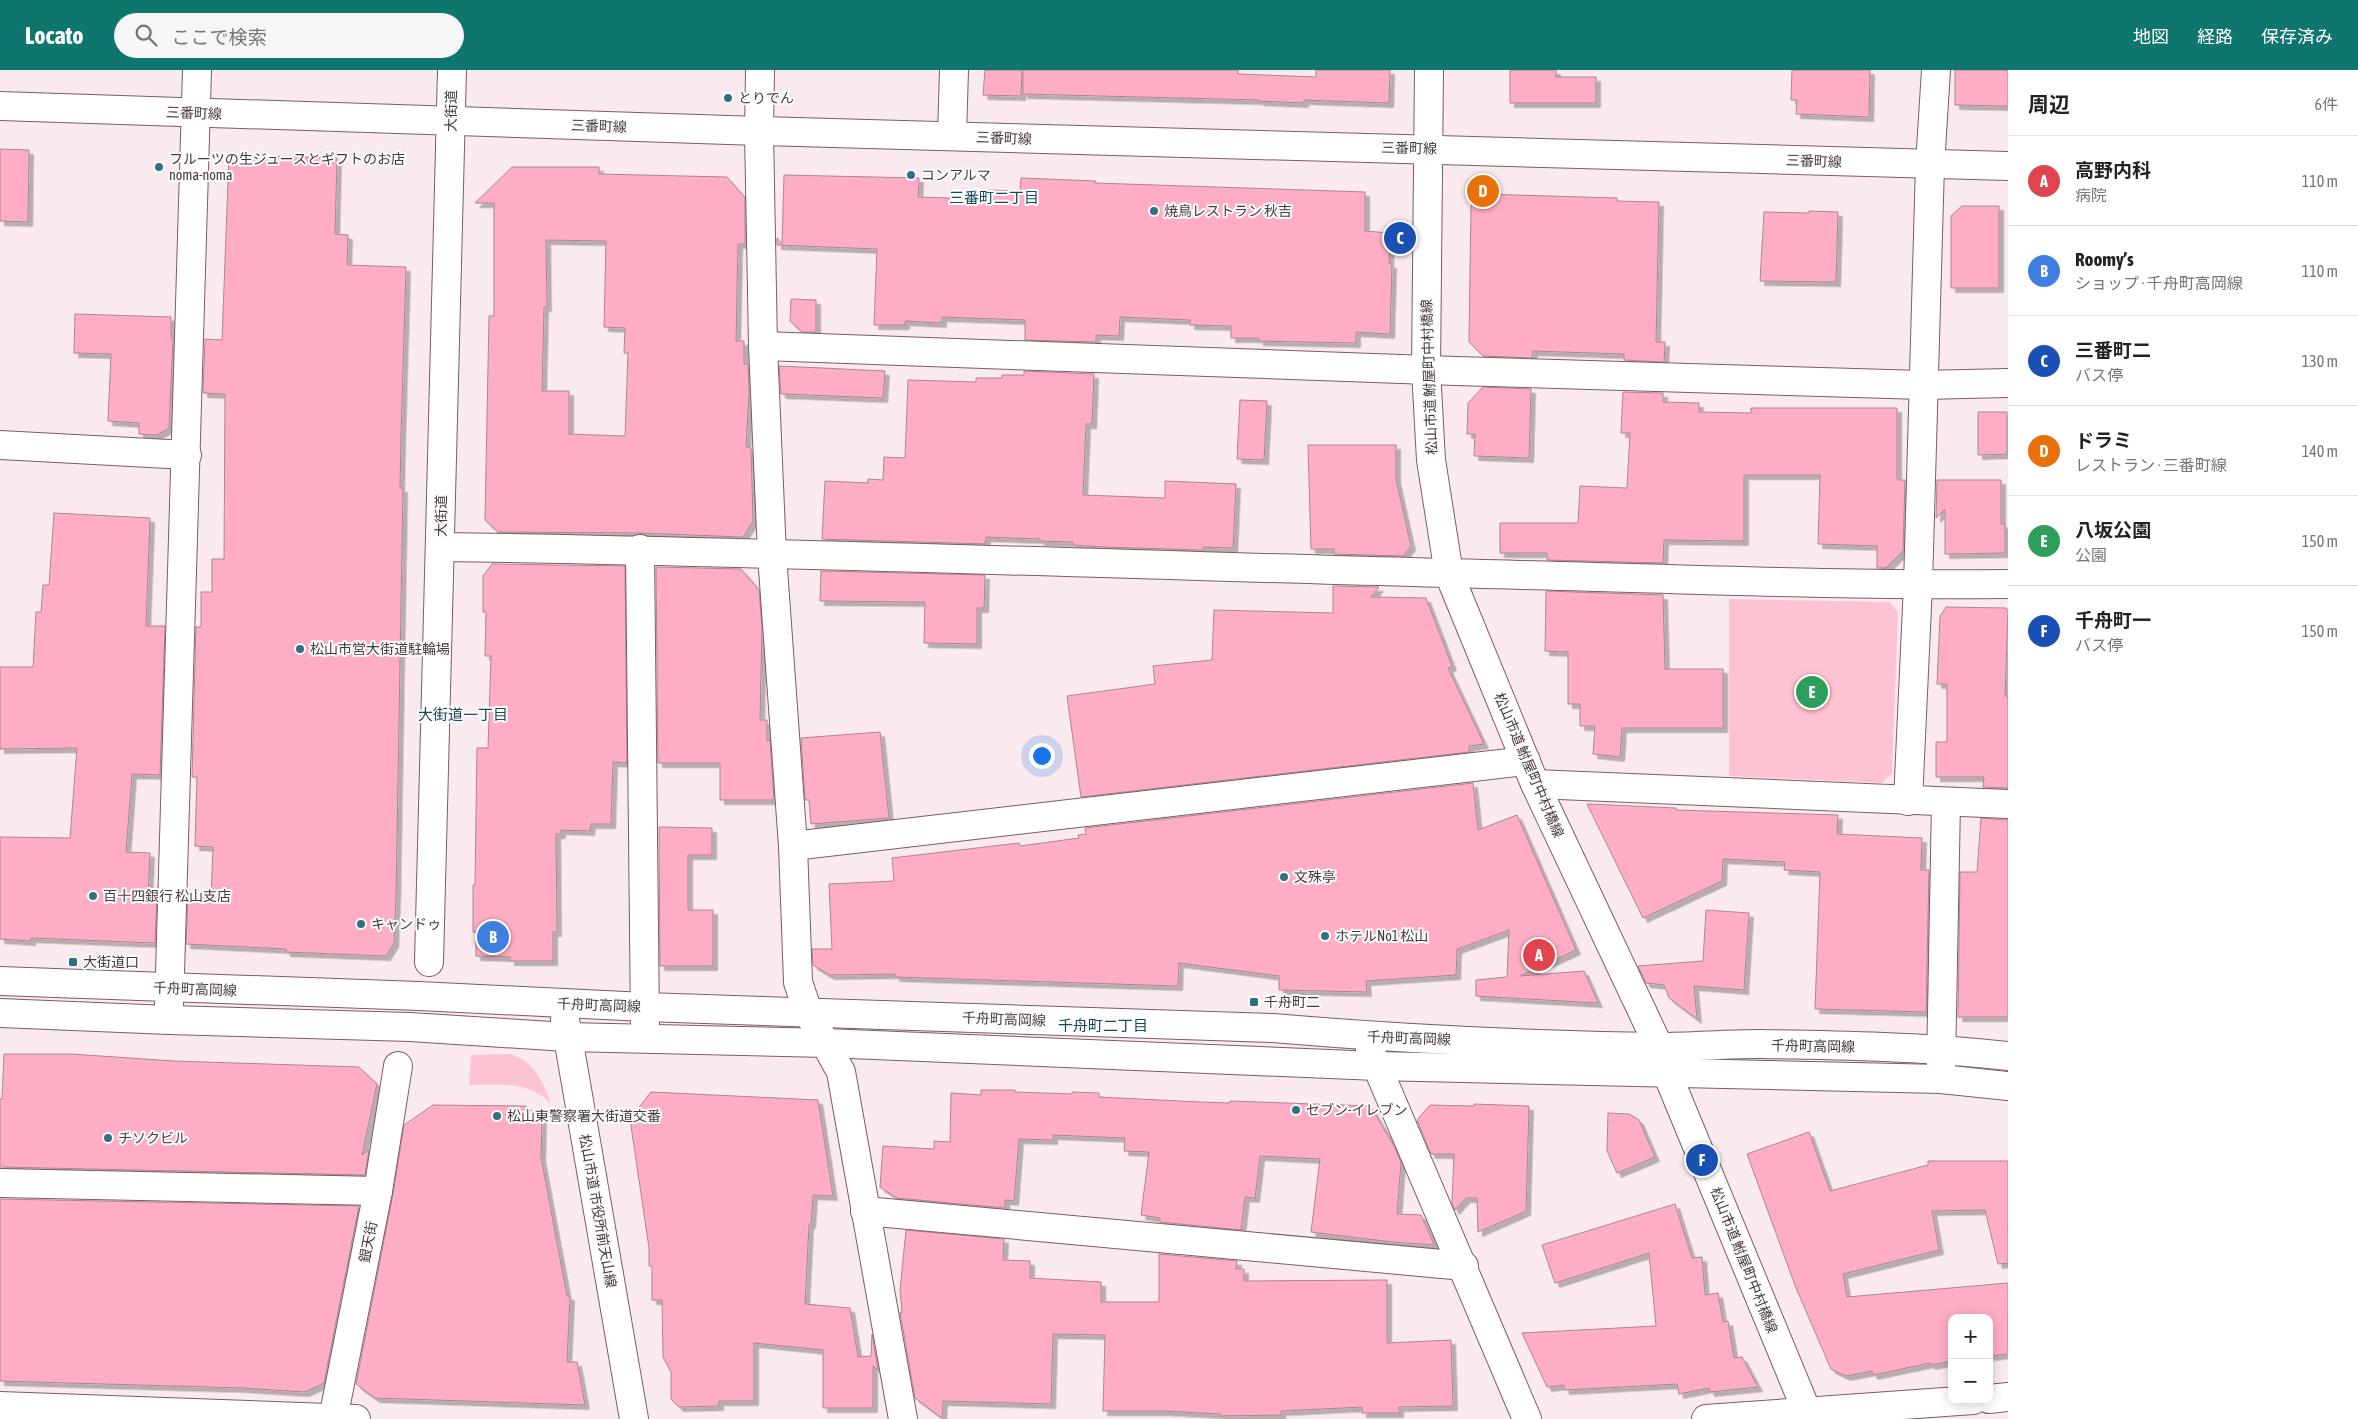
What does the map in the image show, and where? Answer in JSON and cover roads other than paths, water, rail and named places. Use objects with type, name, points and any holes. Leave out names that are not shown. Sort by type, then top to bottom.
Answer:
[{"type":"street","points":[[169,1020],[198,70]]},
{"type":"street","name":"大街道","points":[[429,962],[452,70]]},
{"type":"street","points":[[760,70],[758,131],[763,346],[772,555],[793,846],[798,982],[808,1012],[841,1072],[903,1419]]},
{"type":"street","points":[[952,136],[954,70]]},
{"type":"street","name":"松山市道 鮒屋町中村橋線","points":[[1429,70],[1426,370],[1431,460],[1449,574],[1530,772],[1662,1059],[1808,1416]]},
{"type":"street","points":[[1908,801],[1918,585],[1930,165],[1936,70]]},
{"type":"street","name":"三番町線","points":[[0,106],[758,131],[2008,166]]},
{"type":"street","points":[[763,346],[1426,370],[1923,385],[2008,383]]},
{"type":"street","points":[[0,445],[187,455]]},
{"type":"street","points":[[441,547],[640,549],[772,555],[1449,574],[1918,585],[2008,584]]},
{"type":"street","points":[[640,549],[644,1039]]},
{"type":"street","points":[[793,846],[1530,772],[1908,801],[2008,804]]},
{"type":"street","points":[[1941,1079],[1946,802]]},
{"type":"street","name":"千舟町高岡線","points":[[0,981],[419,996],[562,1004],[1273,1028],[1941,1079],[2008,1086]]},
{"type":"street","name":"松山市道 市役所前天山線","points":[[562,1004],[634,1419]]},
{"type":"street","name":"千舟町高岡線","points":[[0,1013],[410,1027],[567,1037],[826,1043],[1377,1066],[1662,1059],[1758,1044],[1942,1048],[2008,1056]]},
{"type":"street","points":[[1364,1036],[1464,1266],[1527,1419]]},
{"type":"street","name":"銀天街","points":[[0,1406],[214,1405],[341,1419],[368,1191],[398,1066]]},
{"type":"street","points":[[0,1183],[368,1191]]},
{"type":"street","points":[[865,1211],[1464,1266]]},
{"type":"street","points":[[1993,1399],[2008,1398]]},
{"type":"street","points":[[1706,1419],[1808,1416],[1948,1402]]},
{"type":"place","name":"とりでん","points":[[728,98]]},
{"type":"place","name":"フルーツの生ジュースとギフトのお店 noma-noma","points":[[159,167]]},
{"type":"place","name":"コンアルマ","points":[[911,175]]},
{"type":"place","name":"ドラミ","points":[[1483,191]]},
{"type":"place","name":"焼鳥レストラン 秋吉","points":[[1154,211]]},
{"type":"place","name":"三番町二","points":[[1400,238]]},
{"type":"place","name":"松山市営大街道駐輪場","points":[[300,649]]},
{"type":"place","name":"八坂公園","points":[[1812,692]]},
{"type":"place","name":"文殊亭","points":[[1284,877]]},
{"type":"place","name":"百十四銀行 松山支店","points":[[93,896]]},
{"type":"place","name":"キャンドゥ","points":[[361,924]]},
{"type":"place","name":"ホテルNo1 松山","points":[[1325,936]]},
{"type":"place","name":"Roomy’s","points":[[493,937]]},
{"type":"place","name":"高野内科","points":[[1539,955]]},
{"type":"place","name":"大街道口","points":[[73,962]]},
{"type":"place","name":"千舟町二","points":[[1254,1002]]},
{"type":"place","name":"セブン-イレブン","points":[[1296,1110]]},
{"type":"place","name":"松山東警察署大街道交番","points":[[497,1116]]},
{"type":"place","name":"チソクビル","points":[[108,1138]]},
{"type":"place","name":"千舟町一","points":[[1702,1160]]},
{"type":"district","name":"三番町二丁目","points":[[994,197]]},
{"type":"district","name":"大街道一丁目","points":[[463,714]]},
{"type":"district","name":"千舟町二丁目","points":[[1103,1025]]}]
